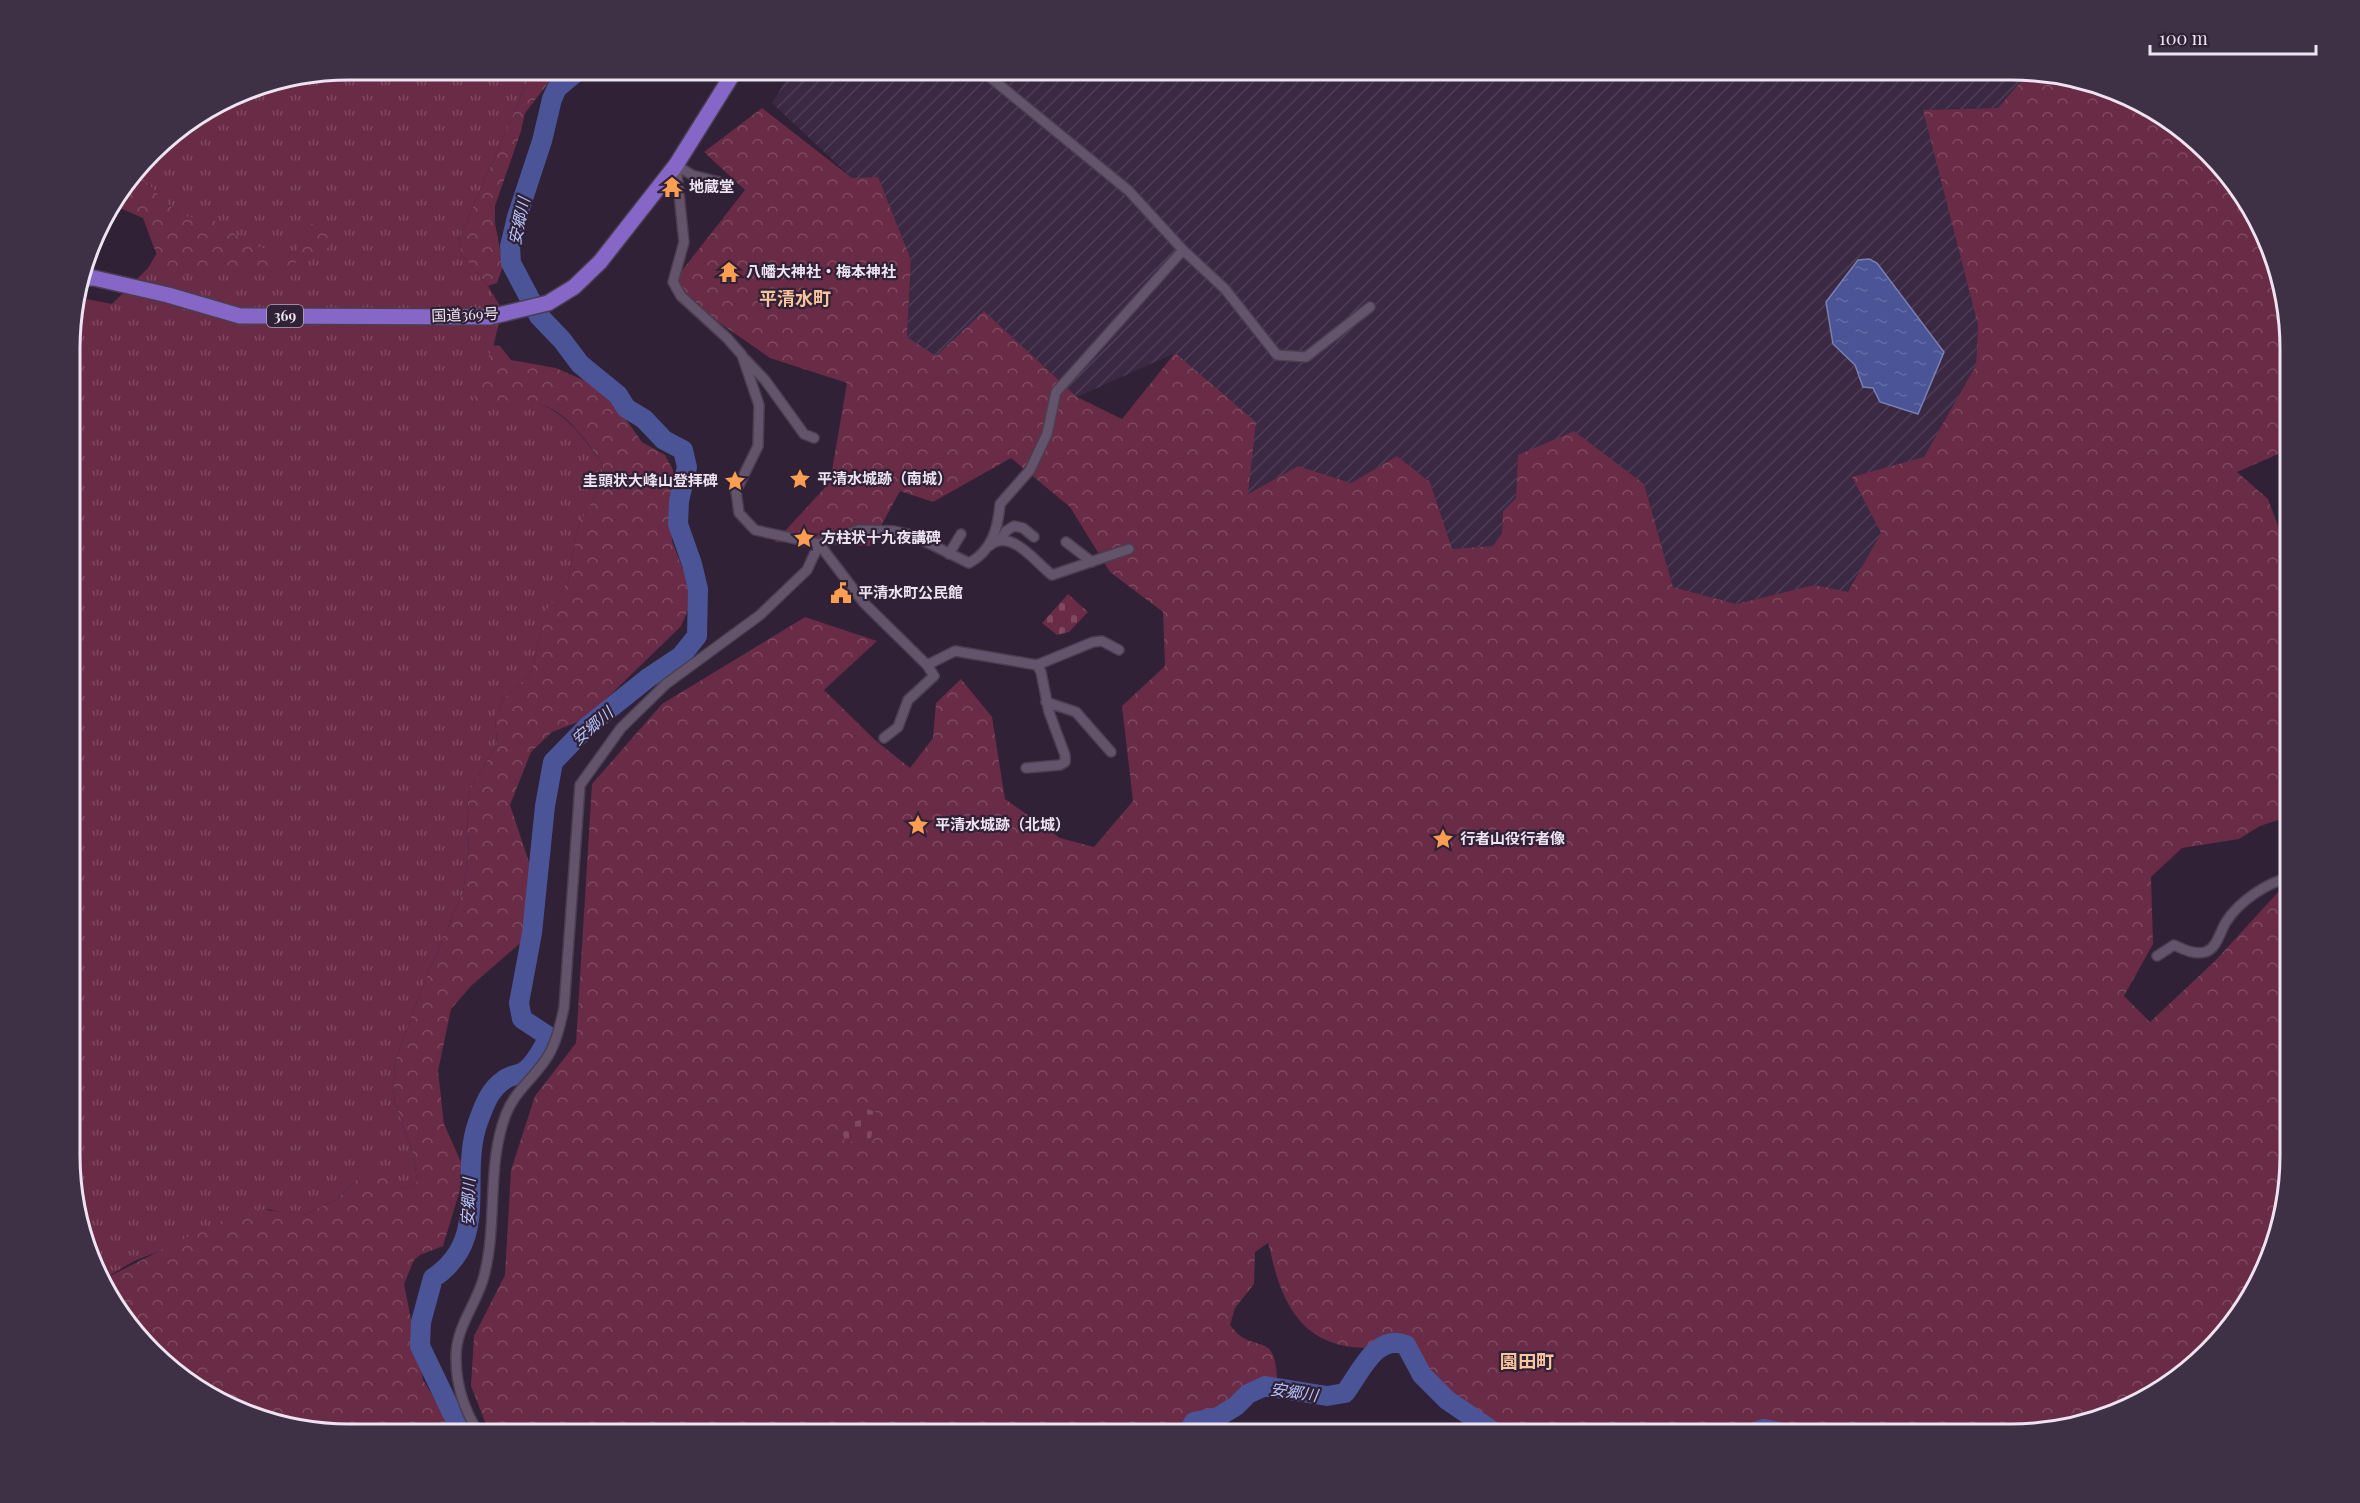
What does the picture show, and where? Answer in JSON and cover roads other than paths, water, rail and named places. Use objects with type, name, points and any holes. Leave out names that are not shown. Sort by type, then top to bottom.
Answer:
[{"type":"highway","name":"国道369号","points":[[89,278],[168,295],[240,316],[493,317],[548,303],[574,287],[600,262],[676,165],[729,80]]},
{"type":"street","points":[[994,80],[1129,190],[1183,250],[1225,289],[1277,355],[1306,357],[1370,307]]},
{"type":"street","points":[[676,165],[692,175],[719,182]]},
{"type":"street","points":[[676,165],[684,242],[673,282],[681,296],[727,338],[777,395],[804,434],[814,438]]},
{"type":"street","points":[[742,355],[759,405],[758,446],[736,491],[739,513],[755,530],[819,544],[859,530],[894,531],[912,535],[969,563],[978,558],[988,547],[1000,519],[1000,504],[1024,480],[1042,447],[1056,392],[1183,250]]},
{"type":"street","points":[[988,547],[1001,540],[1006,531],[1014,526],[1023,528],[1034,537]]},
{"type":"street","points":[[949,554],[961,534]]},
{"type":"street","points":[[1001,540],[1018,545],[1052,575],[1129,549]]},
{"type":"street","points":[[1066,542],[1092,562]]},
{"type":"street","points":[[819,544],[864,603],[927,665],[934,676],[908,700],[898,727],[884,738]]},
{"type":"street","points":[[473,1424],[466,1413],[458,1385],[456,1354],[462,1327],[484,1278],[490,1242],[492,1186],[498,1144],[506,1116],[515,1095],[546,1059],[559,1029],[564,1008],[580,785],[621,728],[666,684],[760,615],[807,570],[819,544]]},
{"type":"street","points":[[927,665],[955,651],[1037,665],[1093,642],[1102,641],[1119,650]]},
{"type":"street","points":[[1026,768],[1060,765],[1065,762],[1065,755],[1046,702],[1041,672],[1037,665]]},
{"type":"street","points":[[1046,702],[1076,712],[1111,752]]},
{"type":"street","points":[[2157,956],[2174,945],[2191,952],[2210,950],[2226,921],[2246,901],[2266,887],[2280,881]]},
{"type":"water","points":[[1869,259],[1877,263],[1944,352],[1918,414],[1880,402],[1873,388],[1863,387],[1855,365],[1833,344],[1826,302],[1858,260]]},
{"type":"waterway","name":"安郷川","points":[[459,1424],[420,1346],[421,1322],[433,1278],[451,1262],[462,1245],[468,1227],[473,1143],[485,1104],[491,1093],[506,1078],[528,1068],[542,1050],[548,1036],[522,1019],[519,1003],[532,933],[545,806],[553,762],[588,726],[648,678],[681,656],[697,636],[698,589],[678,524],[679,501],[687,467],[683,450],[664,440],[644,419],[626,408],[618,395],[580,364],[562,340],[539,316],[511,263],[510,246],[517,217],[542,141],[552,99],[557,88],[567,80]]},
{"type":"waterway","name":"安郷川","points":[[1193,1424],[1218,1417],[1236,1406],[1248,1394],[1265,1386],[1327,1396],[1345,1393],[1370,1357],[1386,1344],[1395,1343],[1406,1345],[1422,1375],[1447,1400],[1482,1424]]},
{"type":"place","name":"地蔵堂","points":[[672,187]]},
{"type":"place","name":"八幡大神社・梅本神社","points":[[729,272]]},
{"type":"place","name":"平清水城跡（南城）","points":[[800,479]]},
{"type":"place","name":"圭頭状大峰山登拝碑","points":[[735,481]]},
{"type":"place","name":"方柱状十九夜講碑","points":[[804,538]]},
{"type":"place","name":"平清水町公民館","points":[[841,593]]},
{"type":"place","name":"平清水城跡（北城）","points":[[918,825]]},
{"type":"place","name":"行者山役行者像","points":[[1443,839]]},
{"type":"district","name":"平清水町","points":[[795,299]]},
{"type":"district","name":"園田町","points":[[1527,1362]]}]
